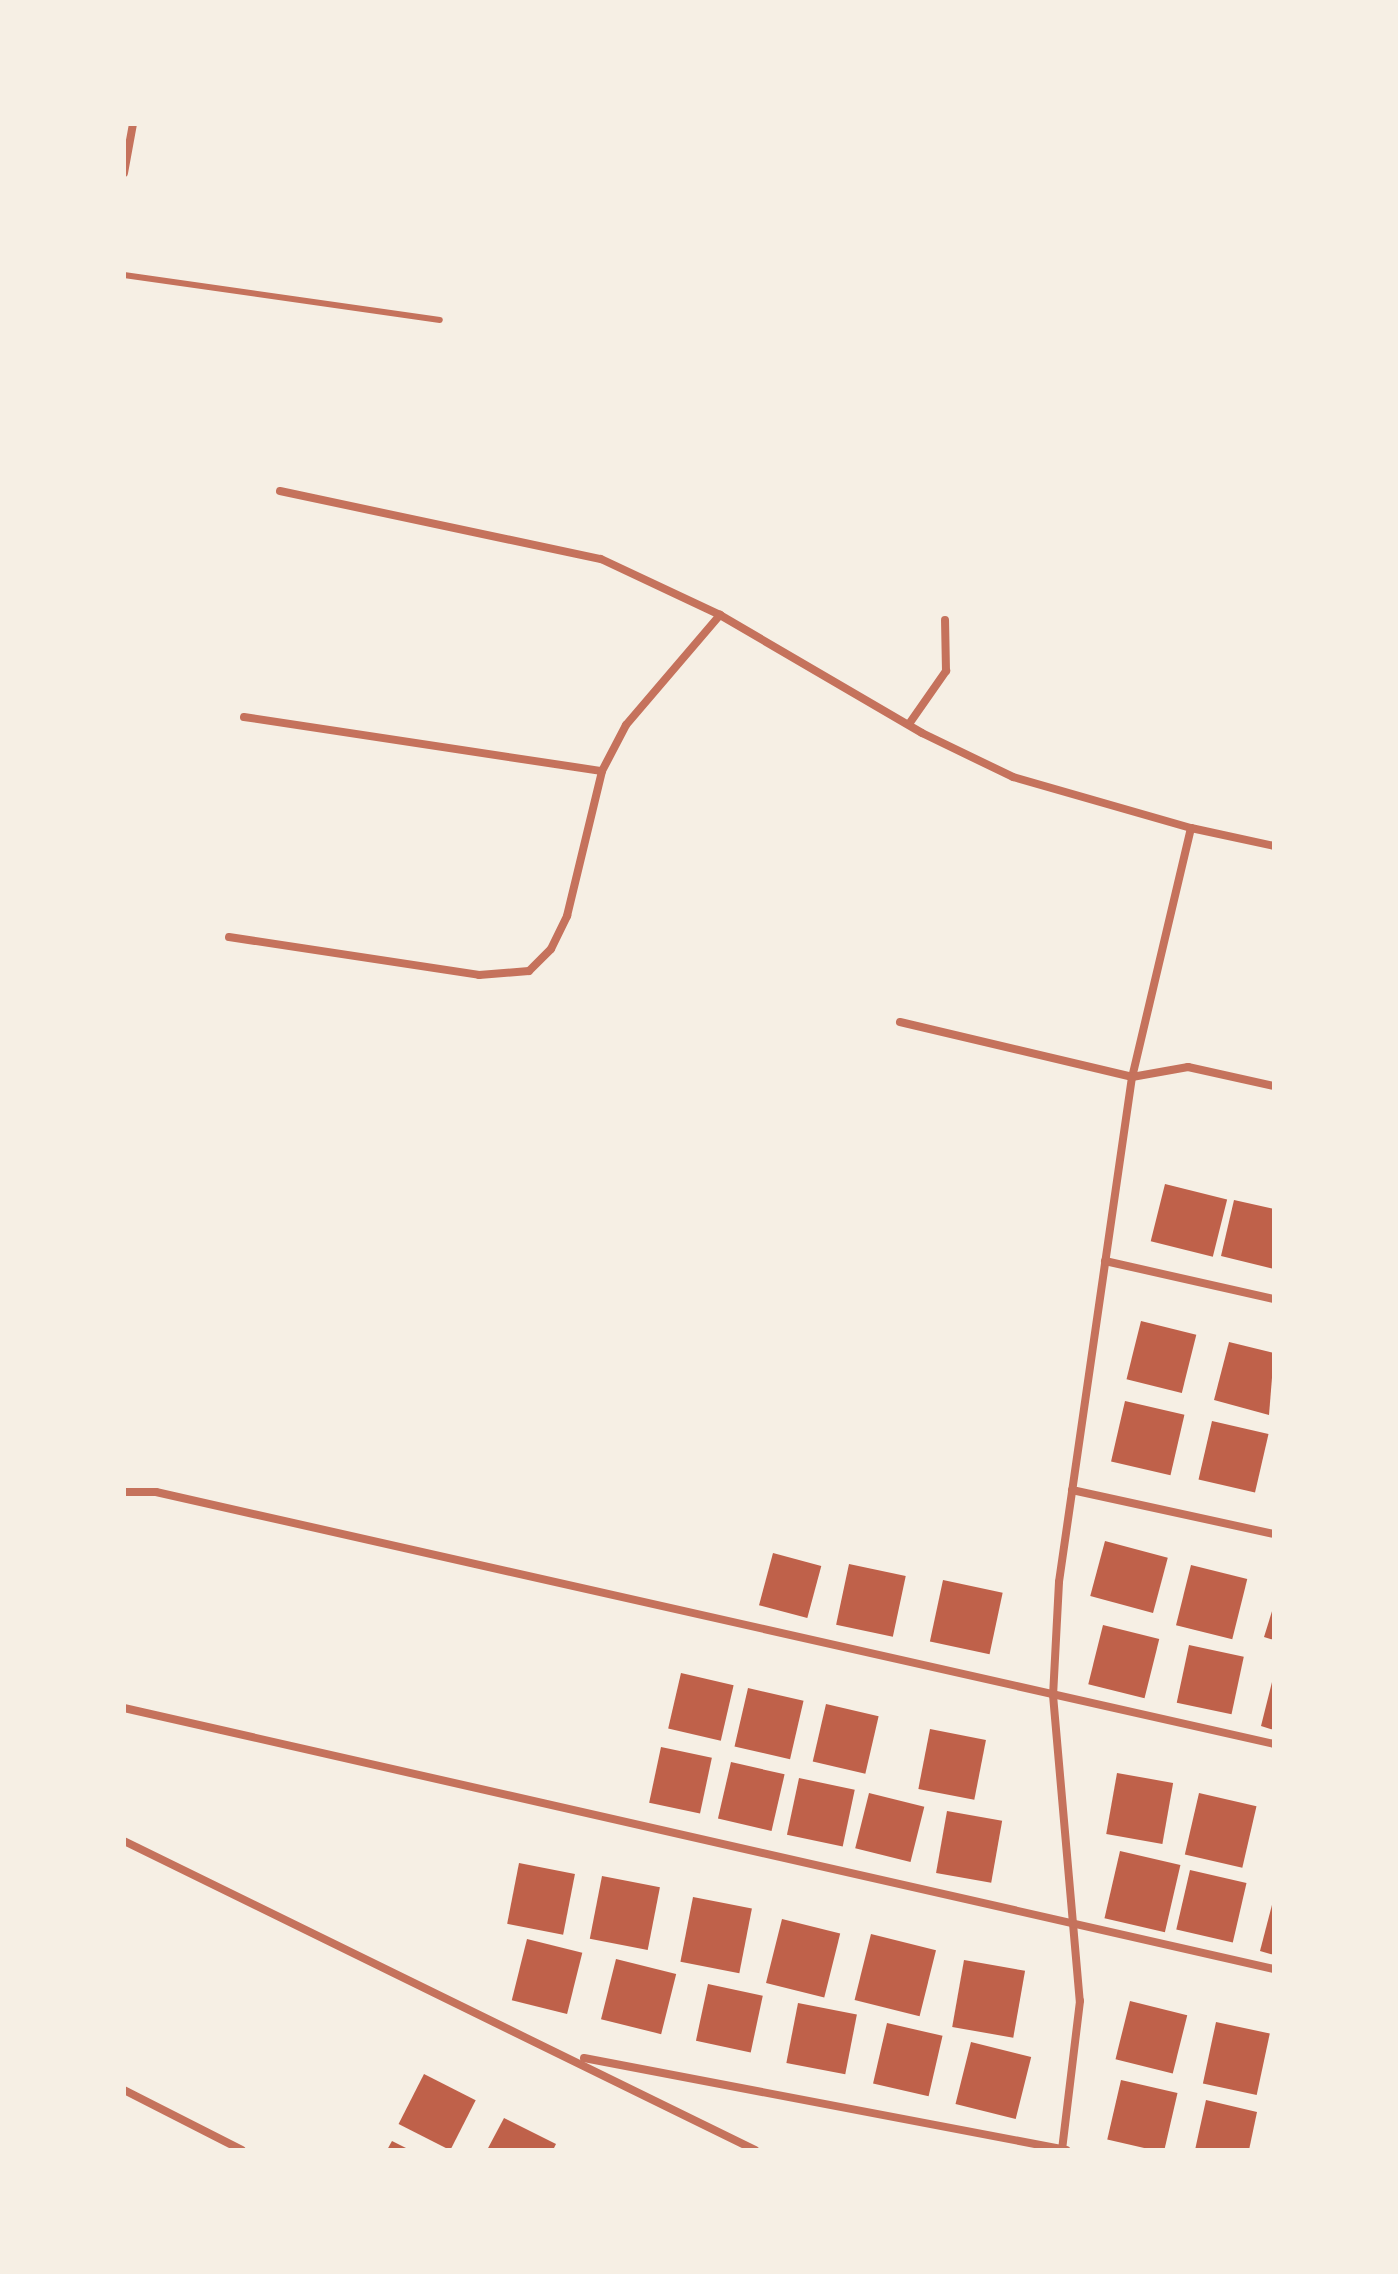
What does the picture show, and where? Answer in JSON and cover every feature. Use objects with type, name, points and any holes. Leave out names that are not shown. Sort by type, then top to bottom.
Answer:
[{"type":"street","points":[[124,173],[133,124]]},
{"type":"street","points":[[280,491],[601,559],[720,615],[909,724],[1013,777],[1191,828],[1274,846]]},
{"type":"street","points":[[229,937],[479,975],[529,971],[551,949],[567,916],[602,771],[647,693],[720,615]]},
{"type":"street","points":[[909,724],[946,671],[945,620]]},
{"type":"street","points":[[244,717],[602,771]]},
{"type":"street","points":[[575,2057],[1064,2150],[1080,2001],[1053,1695],[1072,1490],[1132,1077],[1191,828]]},
{"type":"street","points":[[900,1022],[1132,1077],[1188,1067],[1274,1086]]},
{"type":"street","points":[[1105,1261],[1274,1299]]},
{"type":"street","points":[[1072,1490],[1274,1534]]},
{"type":"street","points":[[124,1492],[156,1492],[1274,1744]]},
{"type":"street","points":[[124,1708],[1071,1919],[1274,1969]]},
{"type":"street","points":[[124,1841],[575,2057],[755,2150]]},
{"type":"street","points":[[124,2090],[242,2150]]},
{"type":"lane","points":[[124,275],[440,320]]},
{"type":"building","points":[[1165,1184],[1227,1199],[1213,1257],[1151,1241]]},
{"type":"building","points":[[1234,1200],[1274,1209],[1274,1269],[1221,1256]]},
{"type":"building","points":[[1141,1321],[1196,1335],[1182,1393],[1126,1379]]},
{"type":"building","points":[[1229,1342],[1274,1353],[1269,1415],[1214,1400]]},
{"type":"building","points":[[1125,1401],[1184,1415],[1170,1475],[1111,1461]]},
{"type":"building","points":[[1212,1421],[1269,1434],[1255,1493],[1199,1479]]},
{"type":"building","points":[[1105,1541],[1168,1558],[1153,1613],[1090,1596]]},
{"type":"building","points":[[773,1553],[821,1566],[807,1618],[759,1605]]},
{"type":"building","points":[[849,1564],[906,1576],[893,1637],[836,1625]]},
{"type":"building","points":[[1191,1565],[1247,1579],[1232,1639],[1176,1625]]},
{"type":"building","points":[[943,1580],[1003,1593],[990,1654],[930,1642]]},
{"type":"building","points":[[1274,1608],[1274,1640],[1264,1637]]},
{"type":"building","points":[[1103,1625],[1159,1639],[1145,1698],[1088,1684]]},
{"type":"building","points":[[1189,1645],[1244,1657],[1232,1714],[1177,1703]]},
{"type":"building","points":[[681,1673],[734,1685],[721,1741],[668,1729]]},
{"type":"building","points":[[1274,1678],[1274,1730],[1261,1726]]},
{"type":"building","points":[[748,1688],[804,1701],[790,1759],[735,1746]]},
{"type":"building","points":[[826,1704],[879,1716],[865,1774],[813,1761]]},
{"type":"building","points":[[930,1729],[986,1740],[974,1800],[918,1789]]},
{"type":"building","points":[[661,1747],[712,1758],[700,1814],[649,1803]]},
{"type":"building","points":[[731,1762],[785,1774],[772,1831],[718,1819]]},
{"type":"building","points":[[1117,1773],[1173,1783],[1162,1844],[1106,1834]]},
{"type":"building","points":[[799,1778],[855,1790],[843,1847],[787,1835]]},
{"type":"building","points":[[869,1793],[924,1807],[911,1862],[855,1848]]},
{"type":"building","points":[[1199,1793],[1256,1806],[1242,1868],[1185,1854]]},
{"type":"building","points":[[947,1811],[1002,1821],[991,1883],[936,1873]]},
{"type":"building","points":[[1120,1851],[1180,1865],[1165,1932],[1104,1918]]},
{"type":"building","points":[[519,1863],[575,1874],[563,1935],[507,1924]]},
{"type":"building","points":[[1190,1870],[1247,1883],[1233,1942],[1176,1929]]},
{"type":"building","points":[[602,1876],[660,1887],[648,1950],[590,1939]]},
{"type":"building","points":[[693,1897],[752,1908],[739,1973],[680,1962]]},
{"type":"building","points":[[1274,1901],[1274,1955],[1260,1951]]},
{"type":"building","points":[[782,1919],[840,1934],[824,1998],[766,1983]]},
{"type":"building","points":[[871,1934],[936,1950],[920,2016],[855,2000]]},
{"type":"building","points":[[527,1939],[582,1953],[567,2014],[512,2000]]},
{"type":"building","points":[[616,1959],[676,1974],[661,2034],[601,2019]]},
{"type":"building","points":[[964,1960],[1025,1971],[1013,2038],[952,2027]]},
{"type":"building","points":[[708,1984],[763,1996],[751,2052],[696,2041]]},
{"type":"building","points":[[1130,2001],[1187,2015],[1173,2073],[1115,2059]]},
{"type":"building","points":[[798,2003],[857,2014],[845,2074],[786,2063]]},
{"type":"building","points":[[1216,2022],[1270,2033],[1257,2095],[1203,2084]]},
{"type":"building","points":[[887,2023],[943,2036],[929,2096],[873,2083]]},
{"type":"building","points":[[971,2042],[1031,2057],[1016,2119],[956,2104]]},
{"type":"building","points":[[424,2074],[476,2100],[450,2150],[399,2124]]},
{"type":"building","points":[[1121,2080],[1178,2093],[1164,2150],[1107,2139]]},
{"type":"building","points":[[1206,2100],[1257,2112],[1249,2150],[1195,2150]]},
{"type":"building","points":[[504,2118],[556,2144],[553,2150],[487,2150]]},
{"type":"building","points":[[392,2141],[410,2150],[387,2150]]}]
